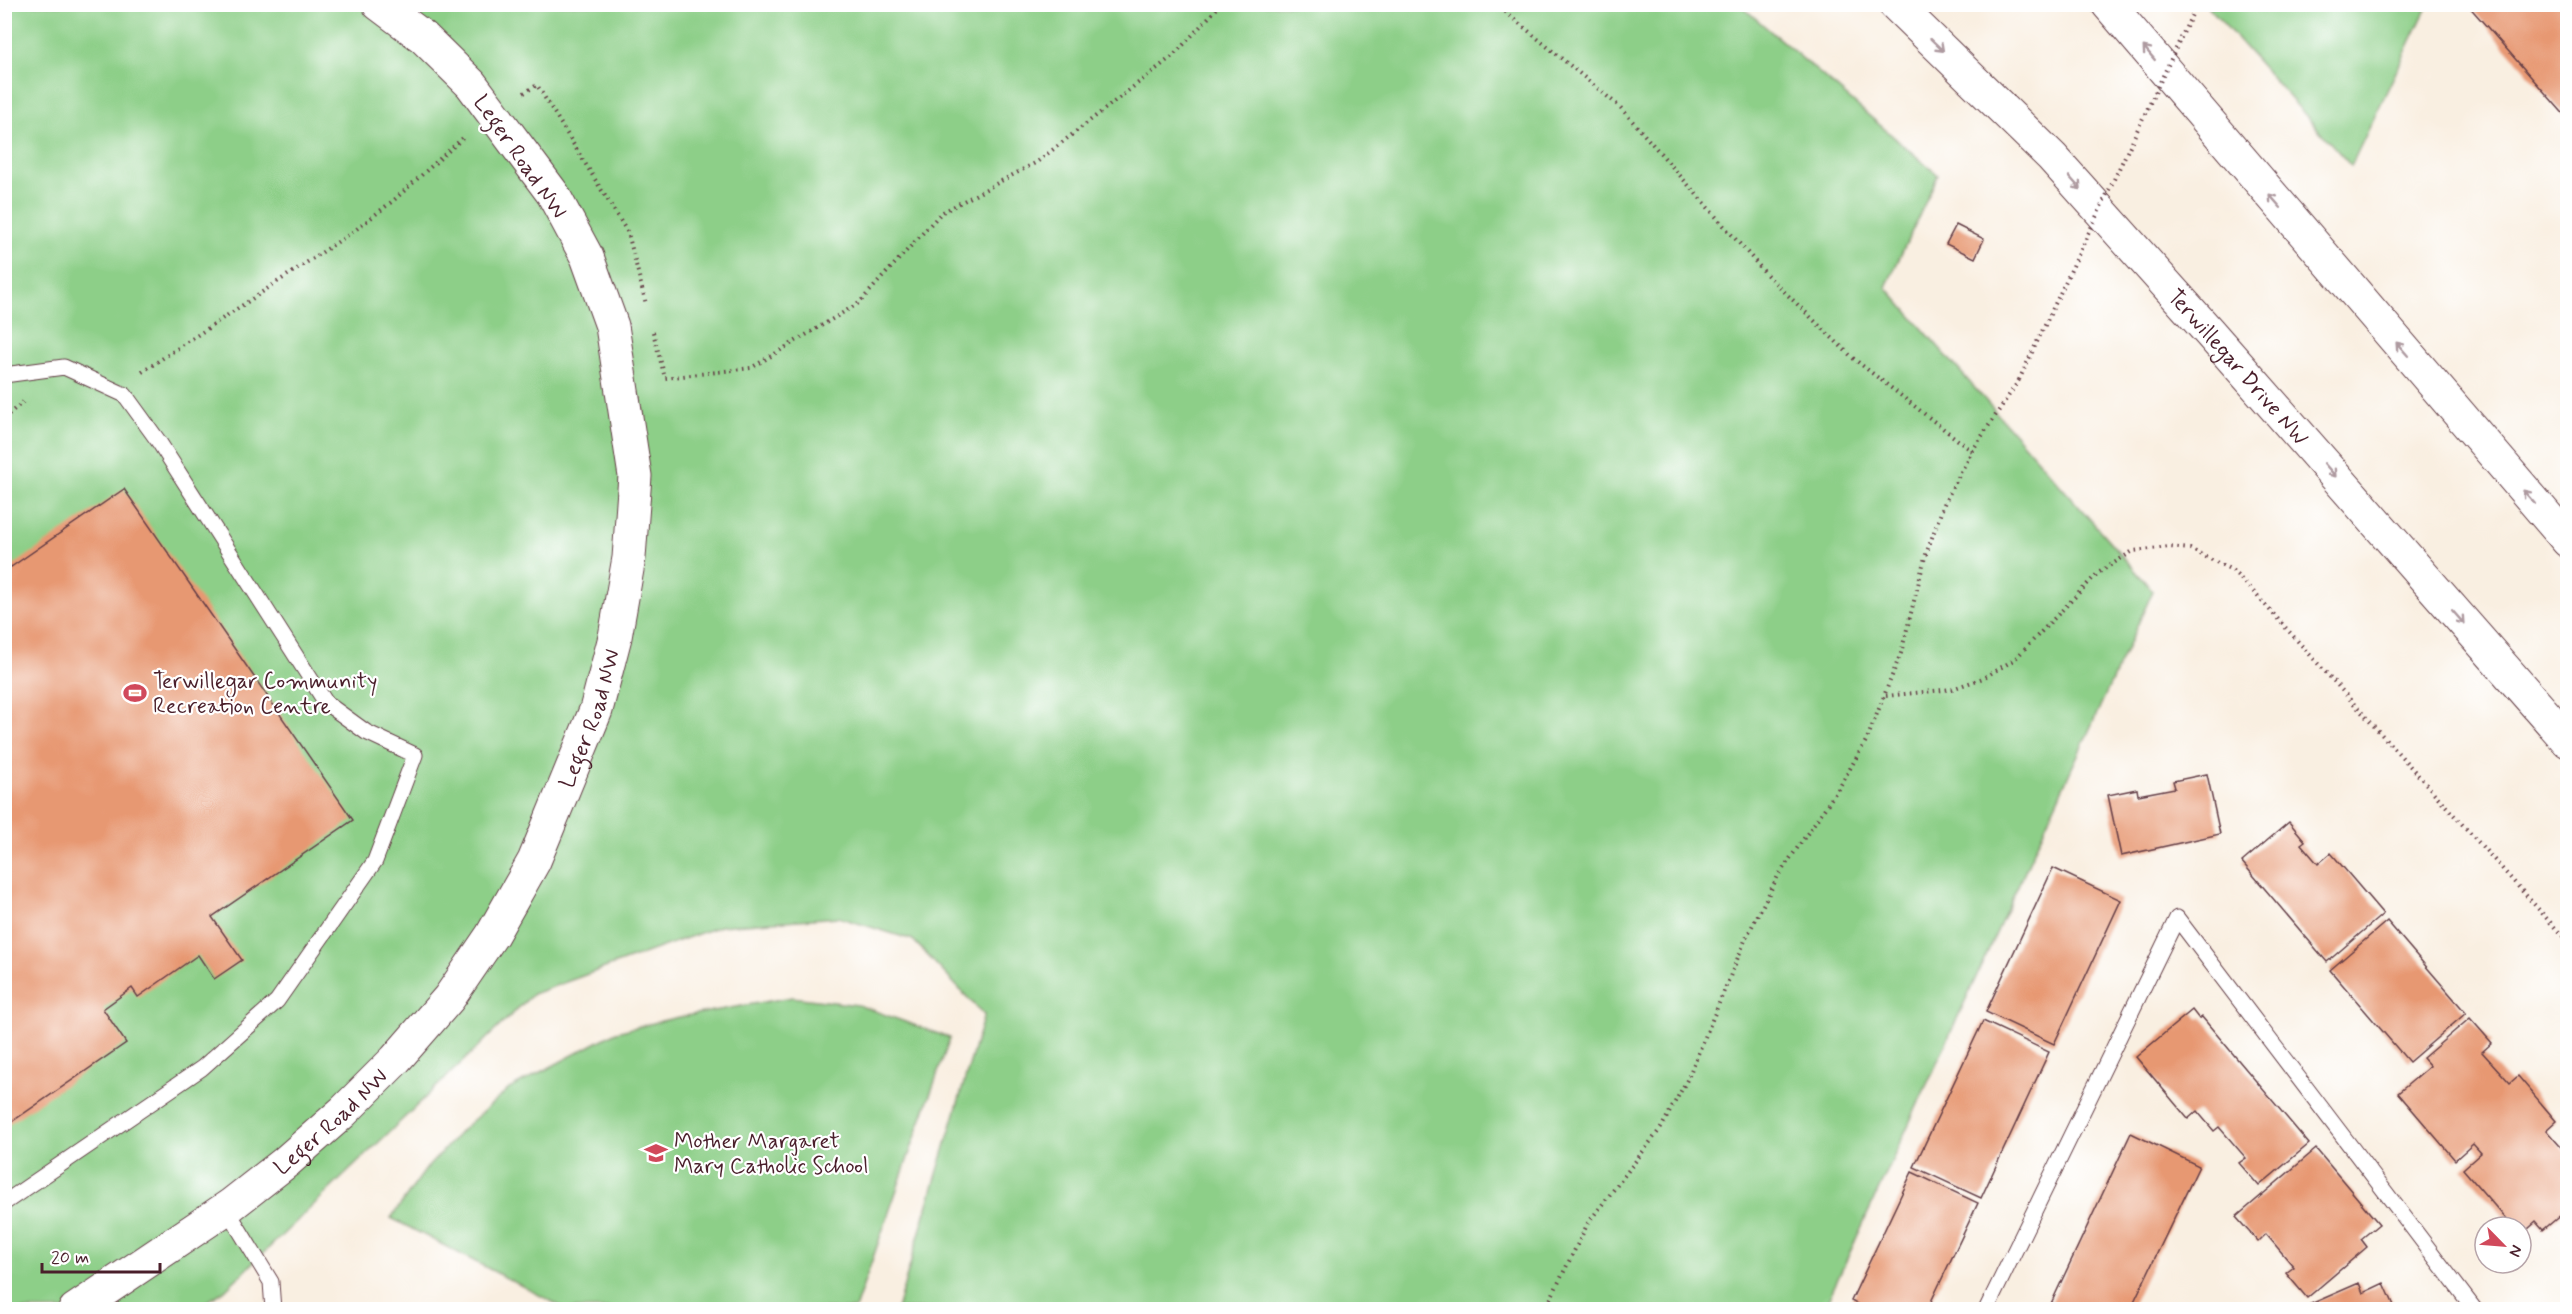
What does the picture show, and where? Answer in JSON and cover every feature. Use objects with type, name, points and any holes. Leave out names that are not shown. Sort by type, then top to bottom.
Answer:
[{"type":"main road","name":"Leger Road NW","points":[[75,1310],[226,1208],[286,1162],[343,1112],[395,1060],[449,998],[492,935],[534,861],[596,710],[615,637],[629,558],[635,476],[612,326],[586,257],[553,194],[471,84],[423,38],[379,4]]},
{"type":"main road","name":"Terwillegar Drive NW","points":[[1895,4],[2052,157],[2568,741]]},
{"type":"main road","points":[[2108,4],[2568,542]]},
{"type":"lane","points":[[4,375],[64,367],[125,395],[159,442],[326,703],[366,732],[415,755],[375,861],[278,1001],[202,1068],[4,1203]]},
{"type":"lane","points":[[1986,1310],[2177,918],[2475,1310]]},
{"type":"lane","points":[[226,1208],[271,1282],[273,1310]]},
{"type":"path","points":[[665,378],[751,368],[859,303],[942,213],[1037,162],[1174,55],[1221,4]]},
{"type":"path","points":[[1496,4],[1620,107],[1767,275],[1854,359],[1972,452]]},
{"type":"path","points":[[1545,1310],[1588,1223],[1661,1128],[1688,1078],[1746,938],[1778,876],[1840,786],[1867,739],[1886,696],[1901,653],[1929,546],[1944,504],[1972,452],[2019,380],[2197,4]]},
{"type":"path","points":[[115,391],[354,231],[394,200],[448,150],[494,114],[537,85]]},
{"type":"path","points":[[1886,696],[1952,689],[1983,678],[2014,660],[2098,573],[2133,551],[2169,547],[2190,549],[2232,570],[2250,588],[2568,942]]},
{"type":"green space","points":[[5,5],[1740,5],[1938,175],[1886,287],[2153,591],[1824,1309],[897,1309],[984,1015],[913,940],[838,917],[720,926],[533,994],[224,1291],[195,1309],[5,1310]]},
{"type":"green space","points":[[2207,5],[2428,5],[2351,166]]},
{"type":"green space","name":"Mother Margaret Mary Catholic School","points":[[792,997],[858,1005],[950,1038],[855,1309],[566,1309],[391,1218],[426,1169],[465,1127],[509,1089],[616,1032],[674,1018]]},
{"type":"building","points":[[2467,4],[2568,4],[2568,119]]},
{"type":"building","points":[[1956,225],[1984,239],[1975,258],[1946,244]]},
{"type":"building","name":"Terwillegar Community Recreation Centre","points":[[124,489],[353,820],[212,917],[242,960],[214,979],[198,955],[138,997],[132,988],[103,1009],[126,1043],[4,1127],[4,558],[11,567]]},
{"type":"building","points":[[2207,774],[2220,834],[2121,856],[2108,795],[2137,789],[2138,795],[2175,788],[2173,781]]},
{"type":"building","points":[[2289,822],[2305,841],[2301,844],[2318,864],[2331,853],[2383,914],[2327,962],[2242,862]]},
{"type":"building","points":[[2053,868],[2121,900],[2054,1044],[1986,1012]]},
{"type":"building","points":[[2387,921],[2466,1013],[2409,1062],[2330,970]]},
{"type":"building","points":[[2192,1010],[2199,1019],[2202,1017],[2309,1144],[2259,1186],[2239,1163],[2246,1158],[2219,1127],[2214,1131],[2197,1111],[2188,1119],[2136,1057]]},
{"type":"building","points":[[2470,1018],[2492,1043],[2482,1052],[2510,1083],[2518,1076],[2556,1121],[2546,1130],[2568,1155],[2568,1209],[2543,1230],[2536,1222],[2533,1225],[2533,1215],[2503,1215],[2463,1169],[2481,1153],[2473,1144],[2455,1160],[2398,1093],[2430,1066],[2423,1058]]},
{"type":"building","points":[[1983,1021],[2049,1052],[1981,1198],[1914,1167]]},
{"type":"building","points":[[2131,1133],[2199,1166],[2130,1310],[2048,1310]]},
{"type":"building","points":[[2316,1149],[2379,1224],[2361,1239],[2367,1247],[2307,1298],[2286,1273],[2294,1267],[2266,1234],[2258,1242],[2236,1217]]},
{"type":"building","points":[[1912,1172],[1978,1203],[1927,1310],[1868,1310],[1851,1301]]},
{"type":"building","points":[[2359,1283],[2363,1293],[2384,1283],[2396,1310],[2297,1310]]},
{"type":"place","name":"Terwillegar Community Recreation Centre","points":[[135,693]]},
{"type":"place","name":"Mother Margaret Mary Catholic School","points":[[656,1153]]}]
